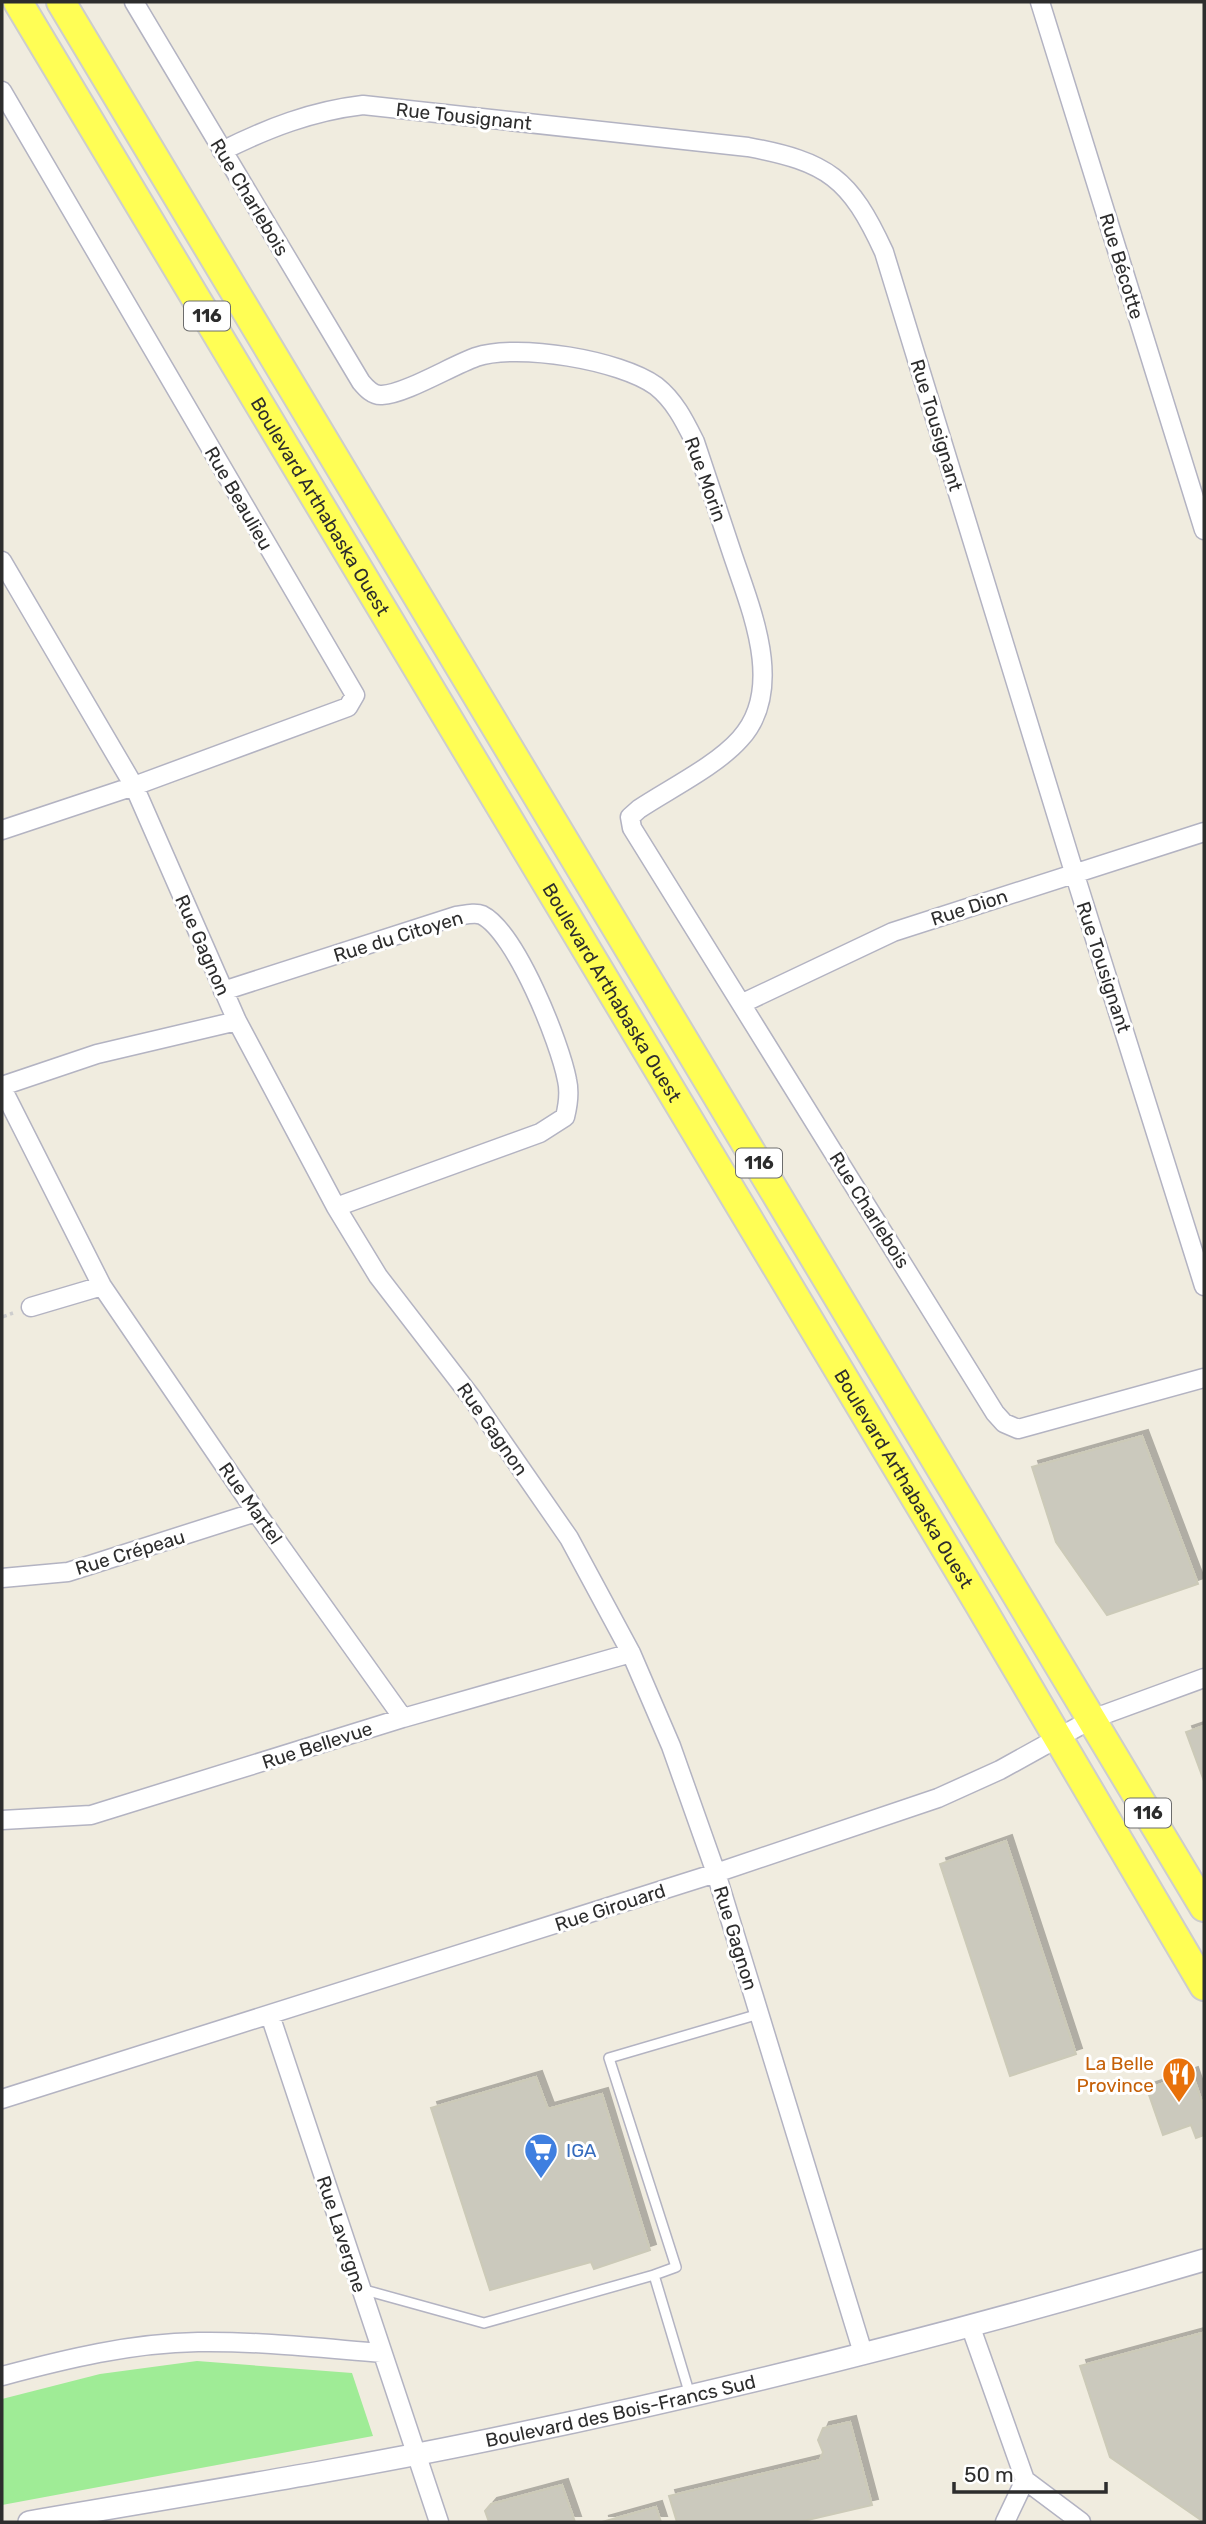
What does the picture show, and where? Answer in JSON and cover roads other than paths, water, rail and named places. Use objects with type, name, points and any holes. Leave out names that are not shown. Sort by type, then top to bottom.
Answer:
[{"type":"main road","name":"Boulevard Arthabaska Ouest","points":[[18,2],[1204,1986]]},
{"type":"main road","name":"Boulevard Arthabaska Ouest","points":[[61,2],[1204,1907]]},
{"type":"street","name":"Rue Charlebois","points":[[134,2],[360,382],[369,391]]},
{"type":"street","name":"Rue Bécotte","points":[[1040,2],[1204,530]]},
{"type":"street","name":"Rue Beaulieu","points":[[2,91],[355,695],[348,707],[134,786]]},
{"type":"street","name":"Rue Tousignant","points":[[222,151],[293,120],[326,110],[363,105],[748,147],[786,154],[816,165],[844,183],[865,211],[884,252],[1204,1286]]},
{"type":"street","name":"Rue Morin","points":[[369,391],[381,396],[400,390],[478,356],[499,352],[529,353],[607,365],[635,374],[664,394],[684,420],[695,443],[757,634],[762,673],[760,697],[754,720],[740,740],[631,817]]},
{"type":"street","name":"Rue Gagnon","points":[[2,561],[134,786],[237,1021],[336,1207],[378,1276],[472,1398],[569,1538],[631,1653],[671,1746],[716,1873],[863,2353]]},
{"type":"street","points":[[2,830],[134,786]]},
{"type":"street","name":"Rue Charlebois","points":[[631,817],[632,828],[1003,1423],[1018,1429],[1031,1427],[1204,1378]]},
{"type":"street","name":"Rue Dion","points":[[743,1003],[893,932],[1204,832]]},
{"type":"street","name":"Rue du Citoyen","points":[[223,990],[456,916],[480,914],[497,926],[542,1005],[568,1082],[569,1101],[565,1117],[540,1133],[336,1207]]},
{"type":"street","points":[[2,1087],[97,1054],[237,1021]]},
{"type":"street","name":"Rue Martel","points":[[2,1087],[102,1286],[257,1512],[404,1718]]},
{"type":"street","points":[[31,1307],[102,1286]]},
{"type":"street","name":"Rue Crépeau","points":[[2,1578],[68,1572],[257,1512]]},
{"type":"street","name":"Rue Bellevue","points":[[2,1820],[91,1815],[404,1718],[631,1653]]},
{"type":"street","name":"Rue Girouard","points":[[2,2099],[716,1873],[937,1798],[1000,1770],[1057,1736],[1092,1719],[1204,1678]]},
{"type":"street","name":"Rue Lavergne","points":[[270,2015],[439,2522]]},
{"type":"street","name":"Boulevard des Bois-Francs Sud","points":[[29,2522],[86,2517],[510,2436],[863,2353],[1204,2260]]},
{"type":"street","points":[[970,2325],[1025,2480],[1081,2522]]},
{"type":"street","points":[[2,2376],[53,2362],[133,2347],[196,2342],[381,2353]]},
{"type":"street","points":[[1005,2522],[1025,2480]]},
{"type":"lane","points":[[359,2288],[484,2323],[677,2267],[610,2058],[760,2014]]},
{"type":"lane","points":[[654,2275],[690,2395]]},
{"type":"place","name":"La Belle Province","points":[[1179,2104]]},
{"type":"place","name":"IGA","points":[[541,2180]]}]
